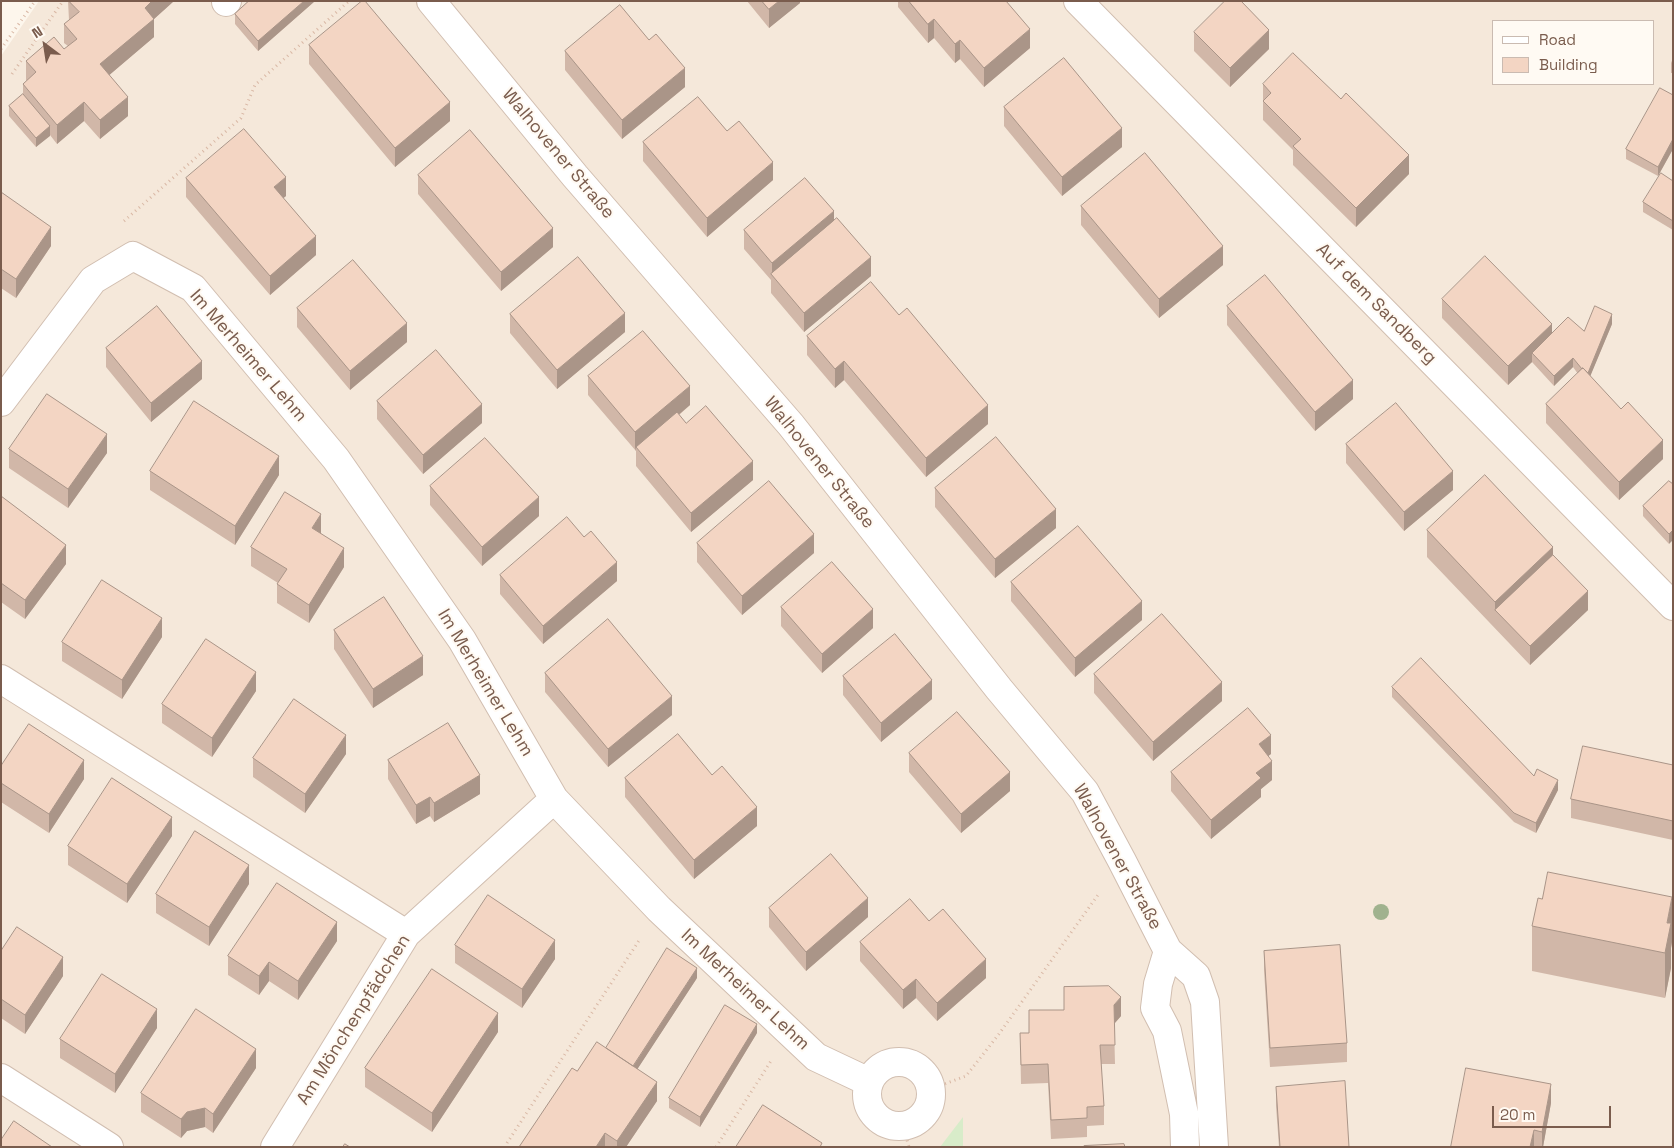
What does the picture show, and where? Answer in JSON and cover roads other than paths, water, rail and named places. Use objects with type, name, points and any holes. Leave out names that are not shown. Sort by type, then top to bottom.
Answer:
[{"type":"street","name":"Walhovener Straße","points":[[431,1],[575,176],[791,425],[993,681],[1084,792],[1122,860],[1168,952],[1196,976],[1205,1002],[1214,1147]]},
{"type":"street","name":"Auf dem Sandberg","points":[[1078,1],[1673,606]]},
{"type":"street","name":"Im Merheimer Lehm","points":[[1,402],[93,280],[133,256],[193,288],[336,459],[462,640],[554,799],[659,909],[816,1057],[868,1082]]},
{"type":"street","points":[[1,679],[406,934]]},
{"type":"street","name":"Am Mönchenpfädchen","points":[[275,1147],[406,934],[554,799]]},
{"type":"street","name":"Walhovener Straße","points":[[1168,952],[1158,984],[1155,1008],[1168,1031],[1184,1114],[1185,1147]]},
{"type":"street","points":[[892,1062],[914,1065],[922,1071],[931,1089],[931,1100],[922,1118],[913,1123],[906,1136],[892,1126],[881,1122],[873,1114],[868,1104],[866,1093],[868,1082],[882,1066],[892,1062]]},
{"type":"street","points":[[1,1078],[109,1147]]}]
